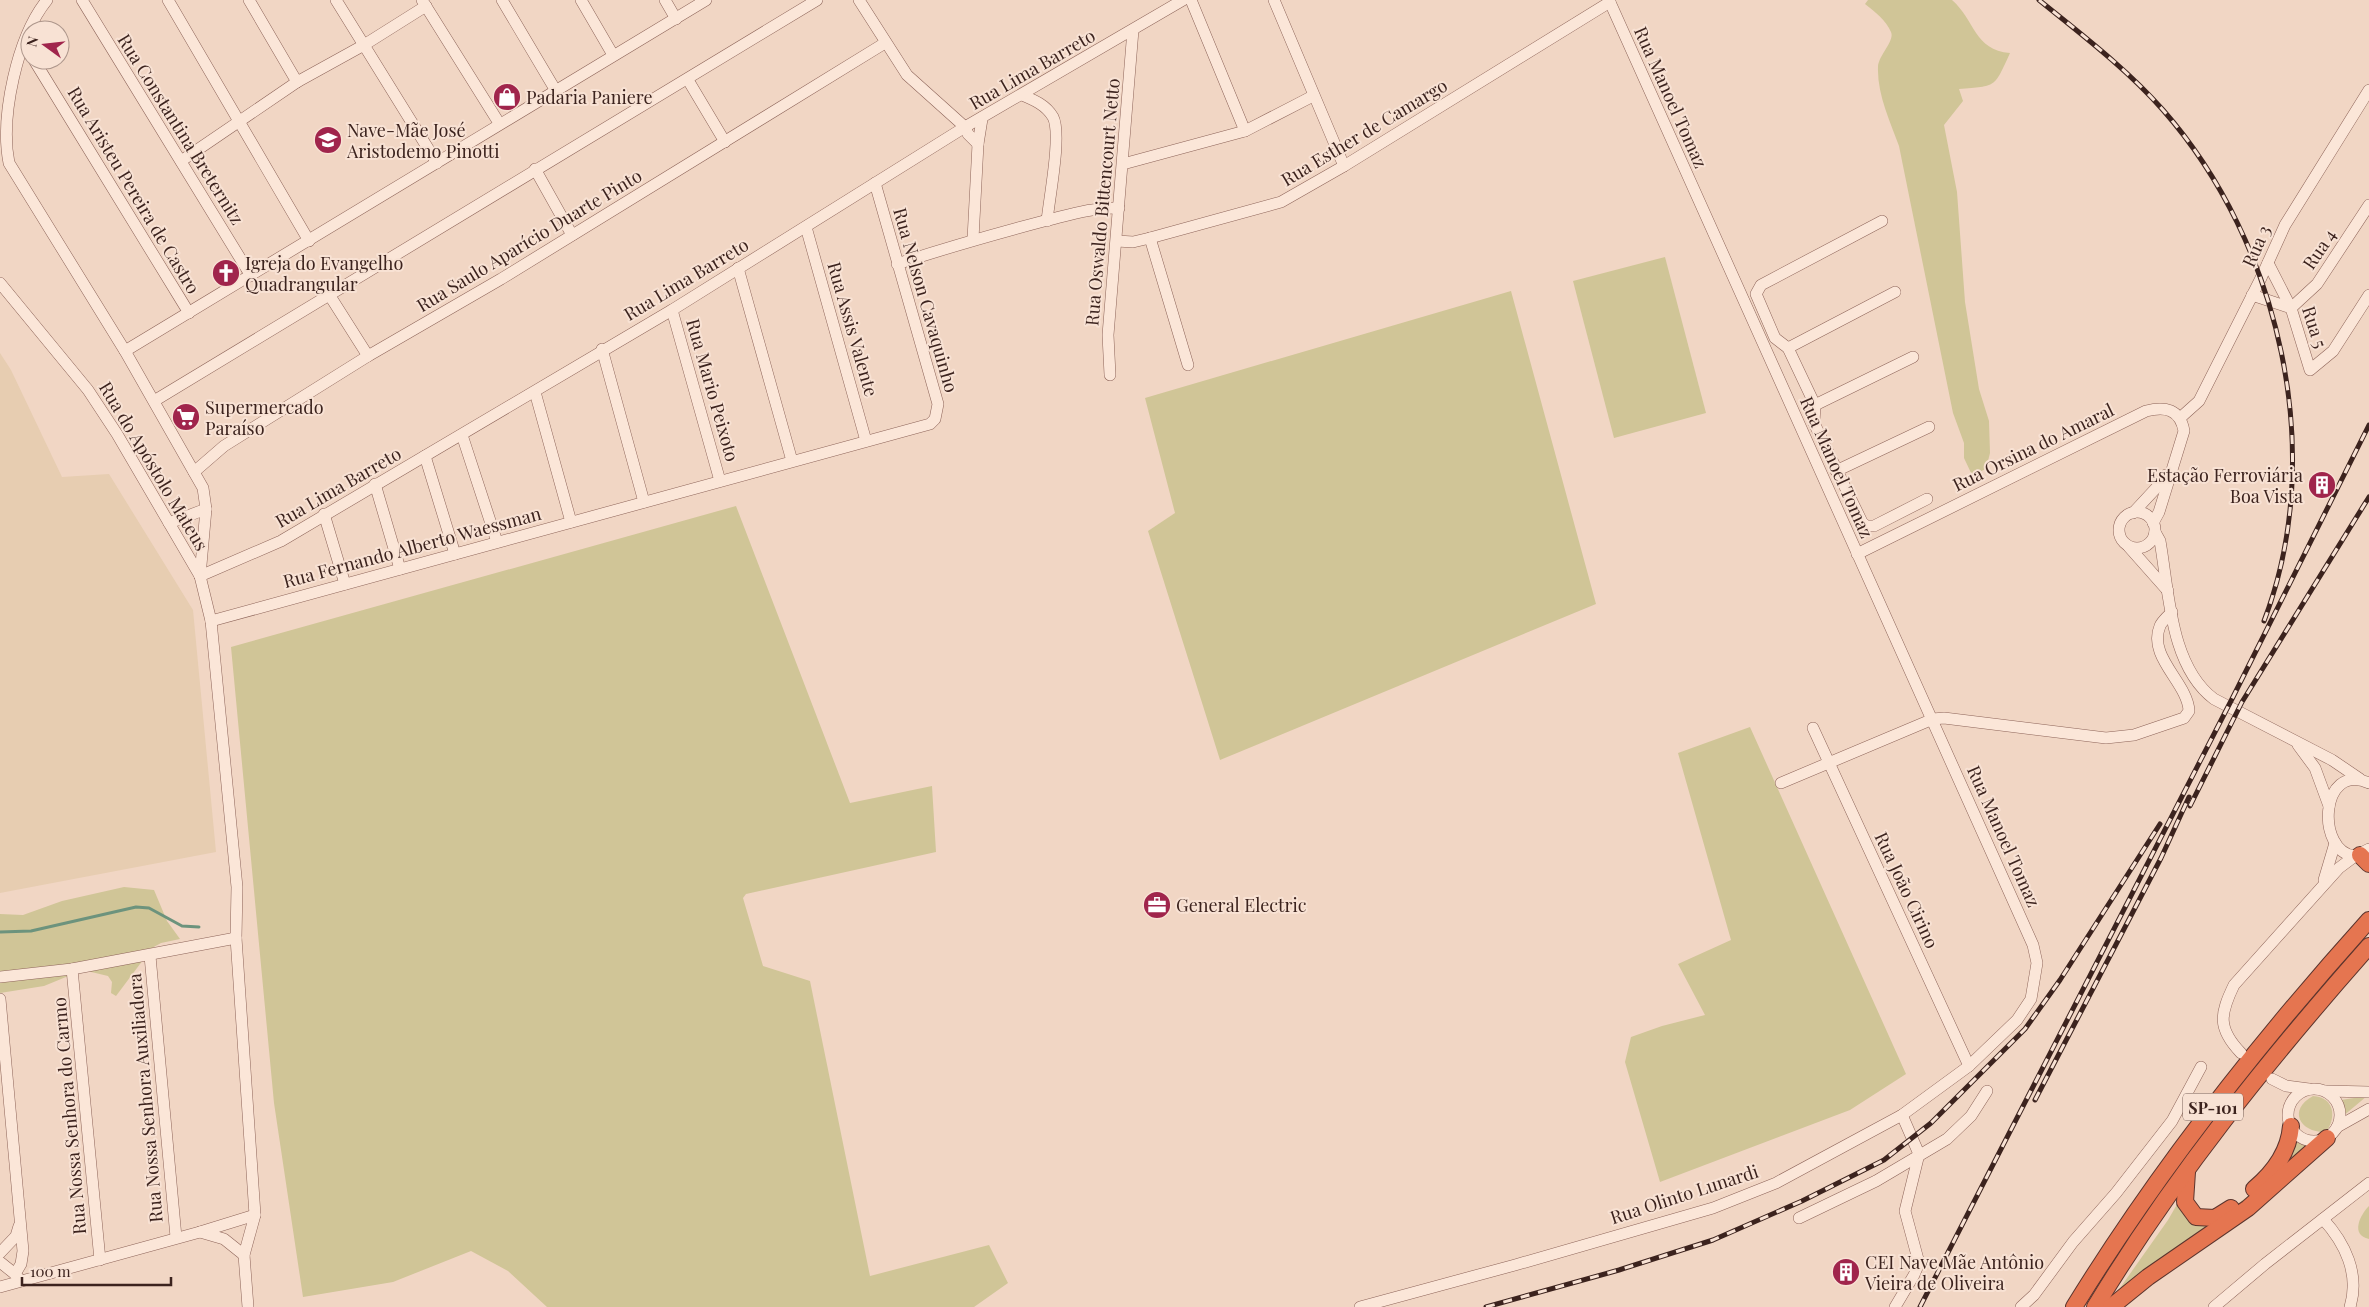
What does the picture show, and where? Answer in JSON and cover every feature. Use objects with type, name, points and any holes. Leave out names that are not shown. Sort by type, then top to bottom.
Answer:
[{"type":"highway","points":[[2353,938],[2369,910]]},
{"type":"highway","name":"SP-101","points":[[2074,1307],[2133,1217],[2223,1093],[2369,920]]},
{"type":"highway","name":"SP-101","points":[[2095,1307],[2125,1259],[2187,1171],[2316,1006],[2369,946]]},
{"type":"highway","points":[[2187,1171],[2185,1202],[2188,1210],[2196,1217],[2215,1218],[2266,1178],[2286,1148],[2289,1119]]},
{"type":"highway","points":[[2111,1307],[2148,1277],[2248,1208],[2332,1132]]},
{"type":"street","points":[[34,20],[40,9],[48,0]]},
{"type":"street","name":"Rua Constantina Breternitz","points":[[82,0],[251,276]]},
{"type":"street","points":[[168,0],[240,120],[309,241]]},
{"type":"street","points":[[249,0],[297,82]]},
{"type":"street","points":[[336,0],[436,163]]},
{"type":"street","points":[[502,0],[556,91]]},
{"type":"street","points":[[581,0],[613,55]]},
{"type":"street","points":[[665,0],[676,19]]},
{"type":"street","points":[[125,351],[309,241],[499,123],[556,91],[706,0]]},
{"type":"street","points":[[154,401],[535,170],[688,80],[817,0]]},
{"type":"street","points":[[859,0],[907,75],[965,127],[968,134],[978,144]]},
{"type":"street","name":"Rua Lima Barreto","points":[[200,576],[281,541],[375,484],[462,435],[535,392],[602,349],[672,310],[965,127],[1183,0]]},
{"type":"street","points":[[1192,0],[1245,130]]},
{"type":"street","points":[[1274,0],[1344,166]]},
{"type":"street","name":"Rua Esther de Camargo","points":[[1117,241],[1133,242],[1150,238],[1281,202],[1344,166],[1609,1]]},
{"type":"street","name":"Rua Manoel Tomaz","points":[[1609,1],[1933,719],[2032,945]]},
{"type":"street","points":[[181,161],[297,82],[364,45],[424,3],[499,123]]},
{"type":"street","name":"Rua Oswaldo Bittencourt Netto","points":[[1110,376],[1108,335],[1133,30]]},
{"type":"street","name":"Rua Saulo Aparício Duarte Pinto","points":[[194,472],[224,446],[368,356],[572,235],[885,43]]},
{"type":"street","points":[[20,49],[12,69],[5,104],[3,150],[9,163],[125,351],[203,488],[206,509],[200,576],[211,621],[237,887],[236,938],[255,1215],[244,1255],[248,1307]]},
{"type":"street","name":"Rua Aristeu Pereira de Castro","points":[[40,70],[189,313]]},
{"type":"street","points":[[688,80],[725,142]]},
{"type":"street","points":[[1034,88],[1037,101]]},
{"type":"street","name":"Rua 3","points":[[2180,418],[2200,401],[2268,263],[2285,224],[2369,90]]},
{"type":"street","points":[[1022,95],[1037,101],[1051,114],[1057,126],[1047,221]]},
{"type":"street","points":[[1123,164],[1245,130],[1313,96]]},
{"type":"street","points":[[973,240],[978,144],[982,118]]},
{"type":"street","points":[[535,170],[572,235]]},
{"type":"street","name":"Rua Nelson Cavaquinho","points":[[875,183],[938,404],[935,419],[930,424]]},
{"type":"street","name":"Rua 4","points":[[2291,308],[2317,284],[2369,205]]},
{"type":"street","points":[[897,264],[973,240],[1101,207],[1119,208]]},
{"type":"street","points":[[1882,221],[1758,288],[1756,294],[1775,338],[1788,348],[1815,405],[1814,423],[1836,470],[1866,526],[1874,526],[1927,499]]},
{"type":"street","name":"Rua Assis Valente","points":[[806,227],[866,441]]},
{"type":"street","points":[[1150,238],[1188,365]]},
{"type":"street","name":"Rua 5","points":[[2268,263],[2291,308],[2310,370],[2333,352],[2369,295]]},
{"type":"street","points":[[738,268],[792,461]]},
{"type":"street","name":"Rua do Apóstolo Mateus","points":[[0,283],[88,390],[117,434],[200,576]]},
{"type":"street","points":[[1788,348],[1895,292]]},
{"type":"street","points":[[2252,295],[2291,308]]},
{"type":"street","points":[[330,296],[368,356]]},
{"type":"street","name":"Rua Mario Peixoto","points":[[672,310],[720,481]]},
{"type":"street","points":[[602,349],[644,502]]},
{"type":"street","points":[[1815,405],[1913,357]]},
{"type":"street","points":[[1787,399],[1808,391]]},
{"type":"street","points":[[535,392],[571,522]]},
{"type":"street","name":"Rua Orsina do Amaral","points":[[1857,554],[2146,411],[2159,407],[2169,409],[2180,418]]},
{"type":"street","points":[[2129,547],[2136,549],[2149,544],[2184,431],[2180,418]]},
{"type":"street","name":"Rua Fernando Alberto Waessman","points":[[211,621],[930,424]]},
{"type":"street","points":[[1836,470],[1929,427]]},
{"type":"street","points":[[462,435],[497,542]]},
{"type":"street","points":[[426,456],[456,554]]},
{"type":"street","points":[[2169,592],[2121,540],[2119,528],[2124,517],[2133,513],[2158,486],[2172,465]]},
{"type":"street","points":[[375,484],[400,569]]},
{"type":"street","points":[[169,523],[206,509]]},
{"type":"street","points":[[2133,513],[2147,516],[2160,541],[2172,612],[2186,665],[2203,690],[2214,699],[2332,760],[2364,781]]},
{"type":"street","points":[[324,514],[345,584]]},
{"type":"street","points":[[1780,783],[1933,719],[1944,718],[2089,738],[2120,738],[2184,718],[2190,712],[2189,703],[2159,649],[2157,638],[2160,625],[2172,612]]},
{"type":"street","name":"Rua João Cirino","points":[[1812,728],[1969,1066]]},
{"type":"street","points":[[2294,740],[2316,768],[2327,795],[2329,807],[2328,820],[2335,843],[2346,854],[2363,856]]},
{"type":"street","points":[[2329,807],[2334,792],[2341,783],[2349,779],[2364,781]]},
{"type":"street","points":[[2321,889],[2335,843]]},
{"type":"street","points":[[2241,1053],[2230,1042],[2223,1027],[2224,1004],[2234,984],[2339,868],[2363,856]]},
{"type":"street","points":[[0,977],[72,969],[150,956],[236,938]]},
{"type":"street","name":"Rua Olinto Lunardi","points":[[1360,1307],[1713,1208],[1776,1183],[1902,1115],[1969,1066],[2017,1020],[2031,999],[2037,963],[2032,945]]},
{"type":"street","name":"Rua Nossa Senhora Auxiliadora","points":[[150,956],[176,1238]]},
{"type":"street","name":"Rua Nossa Senhora do Carmo","points":[[72,969],[100,1260]]},
{"type":"street","points":[[0,999],[2,1053],[21,1222],[22,1251],[18,1277]]},
{"type":"street","points":[[2021,1307],[2034,1295],[2073,1242],[2116,1193],[2172,1122],[2201,1066]]},
{"type":"street","points":[[2369,1092],[2325,1091],[2275,1081],[2296,1134],[2308,1140],[2332,1132],[2369,1108]]},
{"type":"street","points":[[2289,1119],[2294,1098],[2310,1089]]},
{"type":"street","points":[[1799,1218],[1876,1180],[1947,1139],[1971,1116],[1988,1091]]},
{"type":"street","points":[[2325,1091],[2336,1100],[2339,1109],[2340,1118],[2332,1132]]},
{"type":"street","points":[[1895,1307],[1914,1275],[1918,1263],[1905,1211],[1919,1154],[1902,1115]]},
{"type":"street","points":[[2214,1307],[2265,1264],[2369,1183]]},
{"type":"street","points":[[0,1287],[18,1277],[100,1260],[255,1215]]},
{"type":"street","points":[[2323,1219],[2338,1237],[2350,1261],[2352,1279],[2350,1307]]},
{"type":"street","points":[[0,1253],[16,1236],[21,1222]]},
{"type":"street","points":[[200,1232],[224,1239],[244,1255]]},
{"type":"street","points":[[0,1262],[18,1277]]},
{"type":"shaded area","points":[[1868,0],[1952,0],[1966,16],[1982,40],[1998,51],[2010,53],[2001,73],[1993,83],[1988,86],[1959,89],[1963,101],[1944,125],[1957,192],[1965,302],[1979,389],[1989,421],[1990,453],[1986,469],[1972,475],[1964,458],[1964,443],[1953,413],[1899,146],[1885,107],[1878,77],[1879,63],[1892,36],[1883,20],[1865,4]]},
{"type":"shaded area","points":[[1665,257],[1706,413],[1614,438],[1573,281]]},
{"type":"shaded area","points":[[1511,291],[1596,604],[1220,760],[1148,531],[1175,513],[1145,398]]},
{"type":"shaded area","points":[[0,353],[11,370],[62,477],[109,474],[193,610],[216,852],[0,893]]},
{"type":"shaded area","points":[[736,506],[850,803],[932,786],[936,852],[746,894],[743,898],[763,966],[810,981],[870,1276],[989,1245],[1008,1283],[974,1307],[547,1307],[508,1271],[471,1251],[393,1282],[303,1297],[274,1103],[231,647]]},
{"type":"shaded area","points":[[1750,727],[1906,1074],[1850,1110],[1660,1182],[1625,1062],[1631,1037],[1662,1026],[1705,1015],[1678,964],[1731,940],[1678,753]]},
{"type":"shaded area","points":[[124,887],[154,890],[167,921],[180,939],[161,943],[152,948],[116,996],[111,993],[112,982],[108,976],[83,970],[44,986],[0,993],[0,914],[23,915],[62,901]]},
{"type":"shaded area","points":[[2313,1096],[2325,1100],[2332,1109],[2332,1120],[2326,1132],[2309,1129],[2300,1120],[2300,1108]]},
{"type":"shaded area","points":[[2367,1096],[2342,1117],[2344,1108],[2341,1100]]},
{"type":"shaded area","points":[[2295,1142],[2309,1146],[2247,1203],[2124,1290],[2120,1288],[2168,1220],[2183,1194],[2182,1207],[2186,1217],[2195,1224],[2208,1226],[2259,1188]]},
{"type":"shaded area","points":[[2369,1206],[2369,1239],[2363,1237],[2360,1233],[2358,1224]]},
{"type":"waterway","points":[[0,932],[31,931],[136,907],[149,908],[182,926],[199,927]]},
{"type":"railway","points":[[2039,0],[2119,66],[2163,110],[2204,163],[2237,222],[2263,286],[2281,353],[2291,421],[2292,489],[2283,557],[2264,621]]},
{"type":"railway","points":[[1920,1307],[2233,697],[2369,425]]},
{"type":"railway","points":[[2190,806],[2242,702],[2369,497]]},
{"type":"railway","points":[[2035,1100],[2161,858],[2189,797]]},
{"type":"railway","points":[[1486,1307],[1619,1270],[1713,1240],[1802,1201],[1884,1160],[1931,1123],[2025,1029],[2060,980],[2160,824]]},
{"type":"place","name":"Padaria Paniere","points":[[507,97]]},
{"type":"place","name":"Nave-Mãe José Aristodemo Pinotti","points":[[328,140]]},
{"type":"place","name":"Igreja do Evangelho Quadrangular","points":[[226,273]]},
{"type":"place","name":"Supermercado Paraíso","points":[[186,417]]},
{"type":"place","name":"Estação Ferroviária Boa Vista","points":[[2322,485]]},
{"type":"place","name":"General Electric","points":[[1157,905]]},
{"type":"place","name":"CEI Nave Mãe Antônio Vieira de Oliveira","points":[[1846,1272]]}]
